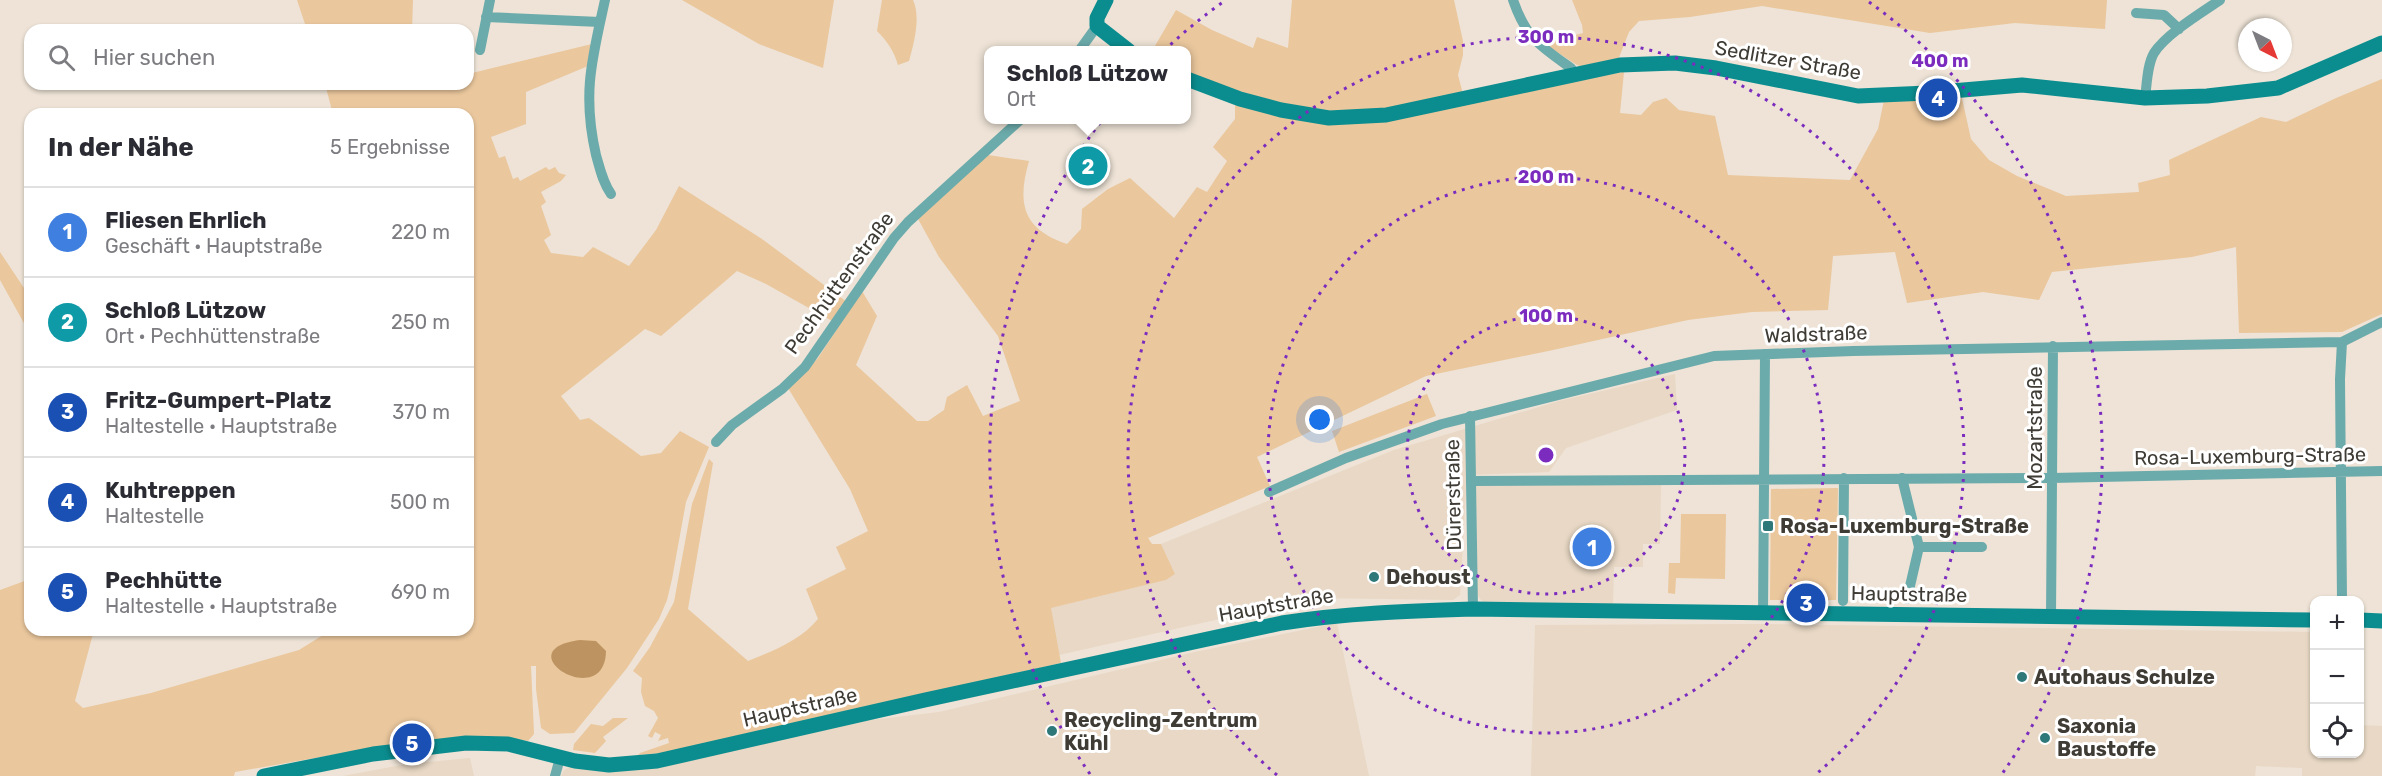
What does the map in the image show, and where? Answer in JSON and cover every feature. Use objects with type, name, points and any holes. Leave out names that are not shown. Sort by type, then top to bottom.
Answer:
[{"type":"main road","points":[[1106,0],[1097,22],[1123,46]]},
{"type":"main road","name":"Sedlitzer Straße","points":[[1191,81],[1229,95],[1281,110],[1309,116],[1355,118],[1386,115],[1620,65],[1675,63],[1716,68],[1858,96],[2022,85],[2145,99],[2207,96],[2278,88],[2382,43]]},
{"type":"main road","name":"Hauptstraße","points":[[264,776],[373,754],[466,743],[508,744],[560,758],[609,765],[657,761],[948,694],[1282,623],[1333,615],[1473,609],[2310,620]]},
{"type":"main road","points":[[2364,620],[2382,621]]},
{"type":"street","points":[[480,50],[490,0]]},
{"type":"street","points":[[604,0],[590,73],[588,110],[598,162],[606,187],[611,194]]},
{"type":"street","points":[[1513,0],[1520,20],[1529,35],[1571,68],[1575,75]]},
{"type":"street","points":[[2145,99],[2150,65],[2155,52],[2179,29],[2220,0]]},
{"type":"street","points":[[2136,13],[2164,15],[2179,29]]},
{"type":"street","points":[[486,17],[600,22]]},
{"type":"street","points":[[1081,46],[1097,22]]},
{"type":"street","name":"Pechhüttenstraße","points":[[716,442],[732,425],[782,389],[805,367],[894,238],[908,222],[1016,124]]},
{"type":"street","name":"Waldstraße","points":[[1269,492],[1346,458],[1442,424],[1714,356],[2054,346],[2342,342],[2382,322]]},
{"type":"street","points":[[2342,342],[2340,379],[2342,596]]},
{"type":"street","name":"Mozartstraße","points":[[2051,617],[2054,346]]},
{"type":"street","points":[[1763,614],[1765,354]]},
{"type":"street","name":"Dürerstraße","points":[[1470,416],[1473,609]]},
{"type":"street","name":"Rosa-Luxemburg-Straße","points":[[1471,481],[2052,478],[2382,471]]},
{"type":"street","points":[[1843,602],[1844,478]]},
{"type":"street","points":[[1902,478],[1919,548],[1907,600]]},
{"type":"street","points":[[1919,548],[1982,547]]},
{"type":"street","points":[[555,776],[560,758]]},
{"type":"shaded area","points":[[297,0],[413,0],[412,24],[305,24]]},
{"type":"shaded area","points":[[682,0],[834,0],[823,68],[759,44]]},
{"type":"shaded area","points":[[882,0],[913,0],[915,7],[916,30],[909,61],[898,65],[890,46],[877,31]]},
{"type":"shaded area","points":[[1292,0],[1454,0],[1463,41],[1463,55],[1458,75],[1463,94],[1384,111],[1310,113],[1191,76],[1191,46],[1155,46],[1176,10],[1212,30],[1253,48],[1257,37],[1288,48]]},
{"type":"shaded area","points":[[1572,0],[2107,0],[2105,29],[2015,23],[1930,33],[1762,6],[1690,17],[1639,21],[1629,32],[1618,60],[1584,67],[1577,65],[1543,43],[1583,33]]},
{"type":"shaded area","points":[[592,44],[588,66],[526,92],[526,124],[491,137],[499,158],[505,156],[513,179],[518,177],[520,181],[546,167],[549,170],[555,167],[559,173],[566,175],[561,181],[541,192],[546,202],[541,206],[551,235],[544,240],[551,253],[583,257],[593,247],[629,266],[656,230],[679,186],[762,239],[847,302],[834,322],[766,284],[737,271],[661,336],[645,329],[561,396],[580,420],[589,418],[641,456],[661,453],[680,431],[709,447],[686,502],[667,600],[659,619],[627,668],[574,733],[550,734],[541,728],[536,689],[536,666],[531,666],[534,734],[528,741],[509,738],[372,748],[235,772],[234,776],[0,776],[0,590],[24,581],[24,636],[92,636],[75,701],[83,708],[151,693],[299,650],[321,636],[474,636],[474,108],[331,108],[327,90],[474,90],[474,73]]},
{"type":"shaded area","points":[[1624,72],[1620,113],[1641,115],[1653,102],[1666,98],[1679,110],[1715,116],[1728,175],[1850,180],[1878,129],[1884,100],[1961,94],[1971,139],[1989,160],[2017,176],[2066,196],[2139,192],[2138,183],[2170,175],[2169,160],[2261,117],[2286,122],[2382,79],[2382,314],[2342,332],[2239,333],[2236,247],[2192,257],[2052,272],[2039,300],[1983,292],[1907,303],[1895,252],[1833,256],[1828,310],[1752,312],[1688,320],[1426,376],[1257,457],[1270,486],[1148,538],[1152,544],[1161,544],[1175,574],[1166,580],[1051,608],[1061,663],[672,752],[638,755],[669,743],[668,738],[658,741],[661,735],[655,732],[652,738],[648,736],[658,718],[654,711],[645,706],[641,692],[642,678],[633,671],[650,647],[674,602],[692,504],[709,459],[713,463],[688,609],[748,661],[795,639],[818,619],[806,589],[846,569],[836,547],[868,531],[850,489],[788,388],[818,358],[862,291],[877,316],[856,365],[917,421],[928,421],[944,410],[947,397],[967,385],[983,416],[1020,401],[998,336],[939,257],[917,217],[988,155],[1029,161],[1024,190],[1027,213],[1040,231],[1067,244],[1081,229],[1082,209],[1108,189],[1130,178],[1174,218],[1197,187],[1207,192],[1227,161],[1213,147],[1235,119],[1235,105],[1330,123]]},
{"type":"shaded area","points":[[0,252],[24,288],[24,323],[0,280]]},
{"type":"shaded area","points":[[1675,374],[1677,410],[1566,448],[1549,472],[1467,475],[1460,595],[1453,600],[1318,598],[1317,602],[1286,604],[1059,655],[1050,608],[1166,580],[1175,574],[1161,544],[1394,450],[1559,401]]},
{"type":"shaded area","points":[[1427,394],[1436,416],[1339,452],[1332,431]]},
{"type":"shaded area","points":[[1661,484],[1660,544],[1643,544],[1643,567],[1614,567],[1613,606],[1489,605],[1477,594],[1476,485]]},
{"type":"shaded area","points":[[1838,488],[1836,600],[1770,600],[1771,489]]},
{"type":"shaded area","points":[[1681,514],[1726,514],[1725,579],[1676,578],[1675,594],[1668,593],[1669,563],[1680,563]]},
{"type":"shaded area","points":[[1337,623],[1369,776],[561,776],[564,770],[572,766],[846,723],[939,712],[1195,652]]},
{"type":"shaded area","points":[[1755,624],[2310,632],[2310,758],[2364,758],[2364,725],[2382,726],[2382,776],[2302,776],[2302,768],[2256,766],[2255,776],[1531,776],[1535,625]]},
{"type":"shaded area","points":[[580,640],[596,641],[606,651],[601,669],[591,677],[577,677],[564,672],[554,664],[551,655],[559,646]]},
{"type":"shaded area","points":[[613,718],[628,718],[603,737],[606,741],[595,753],[573,750],[574,744],[591,724],[603,726]]},
{"type":"shaded area","points":[[470,758],[474,776],[343,776],[407,764]]},
{"type":"place","name":"Kuhtreppen","points":[[1938,98]]},
{"type":"place","name":"Schloß Lützow","points":[[1088,166]]},
{"type":"place","name":"Rosa-Luxemburg-Straße","points":[[1768,526]]},
{"type":"place","name":"Fliesen Ehrlich","points":[[1592,547]]},
{"type":"place","name":"Dehoust","points":[[1374,577]]},
{"type":"place","name":"Fritz-Gumpert-Platz","points":[[1806,603]]},
{"type":"place","name":"Autohaus Schulze","points":[[2022,677]]},
{"type":"place","name":"Recycling-Zentrum Kühl","points":[[1052,731]]},
{"type":"place","name":"Saxonia Baustoffe","points":[[2045,738]]},
{"type":"place","name":"Pechhütte","points":[[412,743]]}]
